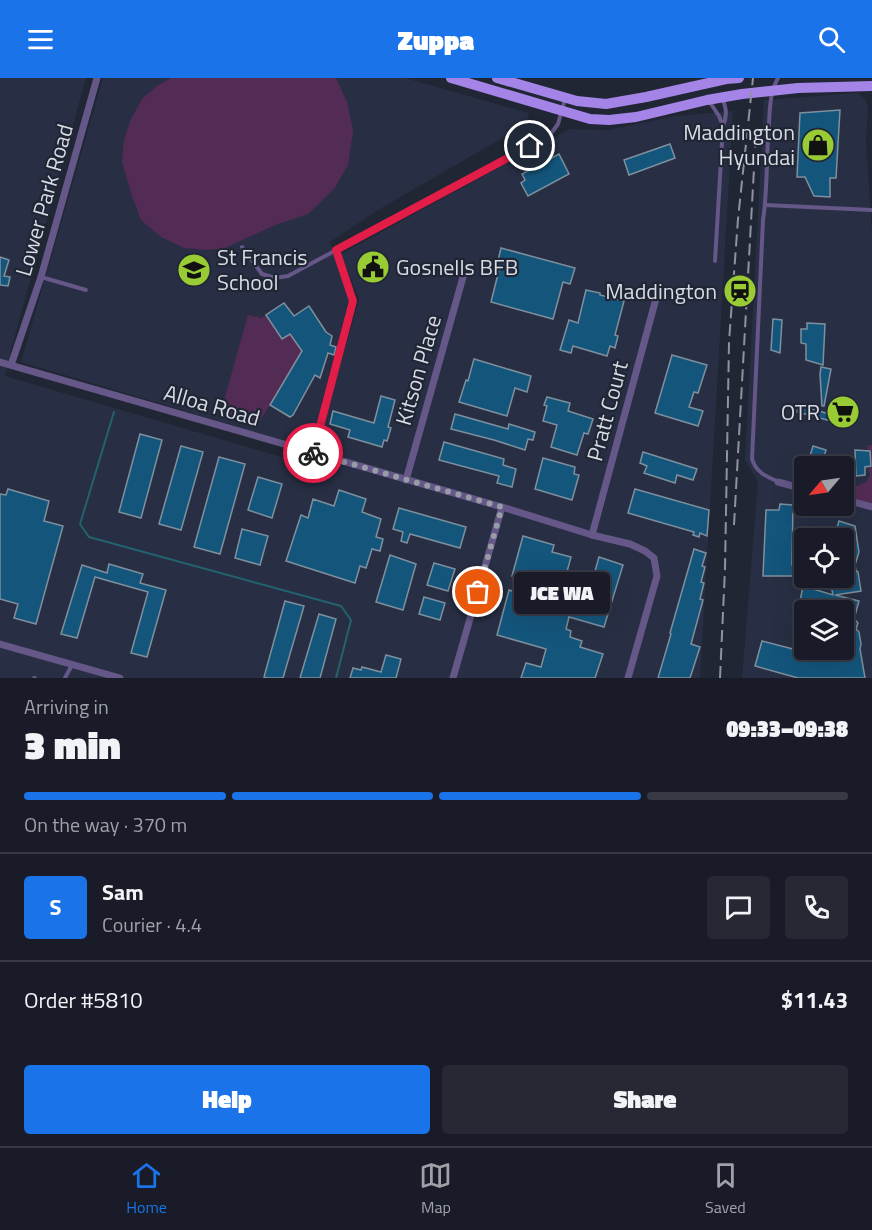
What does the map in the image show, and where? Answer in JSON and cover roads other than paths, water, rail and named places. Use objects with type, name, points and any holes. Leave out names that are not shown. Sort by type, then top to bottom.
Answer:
[{"type":"main road","points":[[451,78],[590,119],[601,120],[636,117],[722,97],[798,88],[872,86]]},
{"type":"main road","points":[[497,78],[565,98],[606,104],[739,78]]},
{"type":"main road","points":[[681,89],[700,78]]},
{"type":"main road","points":[[681,89],[714,92],[722,97]]},
{"type":"street","name":"Lower Park Road","points":[[11,365],[41,277],[97,78]]},
{"type":"street","name":"Kitson Place","points":[[406,480],[465,270]]},
{"type":"street","name":"Pratt Court","points":[[592,535],[657,296]]},
{"type":"street","name":"Alloa Road","points":[[0,362],[592,535],[630,544],[645,551],[654,558],[657,576],[628,678]]},
{"type":"street","points":[[778,482],[794,486]]},
{"type":"street","points":[[854,502],[872,507]]},
{"type":"street","points":[[453,678],[502,507]]},
{"type":"street","points":[[0,644],[120,678]]},
{"type":"lane","points":[[778,78],[772,91],[767,142],[752,459],[754,467],[760,473],[778,482]]},
{"type":"lane","points":[[715,261],[723,126],[726,117],[726,106],[722,97]]},
{"type":"lane","points":[[242,247],[262,274],[275,278],[288,276],[550,135],[558,123],[565,98]]},
{"type":"lane","points":[[707,100],[719,116],[723,126]]},
{"type":"lane","points":[[765,206],[872,210]]},
{"type":"lane","points":[[313,453],[353,301],[336,250]]},
{"type":"lane","points":[[41,277],[86,290]]},
{"type":"lane","points":[[65,678],[73,664]]},
{"type":"waterway","points":[[114,412],[80,524],[89,537],[341,606],[351,620],[336,678]]},
{"type":"railway","points":[[720,678],[725,569],[729,342],[738,219],[753,78]]},
{"type":"railway","points":[[734,525],[756,133]]},
{"type":"place","name":"Maddington Hyundai","points":[[818,145]]},
{"type":"place","name":"Gosnells BFB","points":[[373,267]]},
{"type":"place","name":"St Francis School","points":[[194,270]]},
{"type":"place","name":"Maddington","points":[[740,291]]},
{"type":"place","name":"OTR","points":[[843,412]]},
{"type":"place","name":"JCE WA","points":[[478,592]]}]
